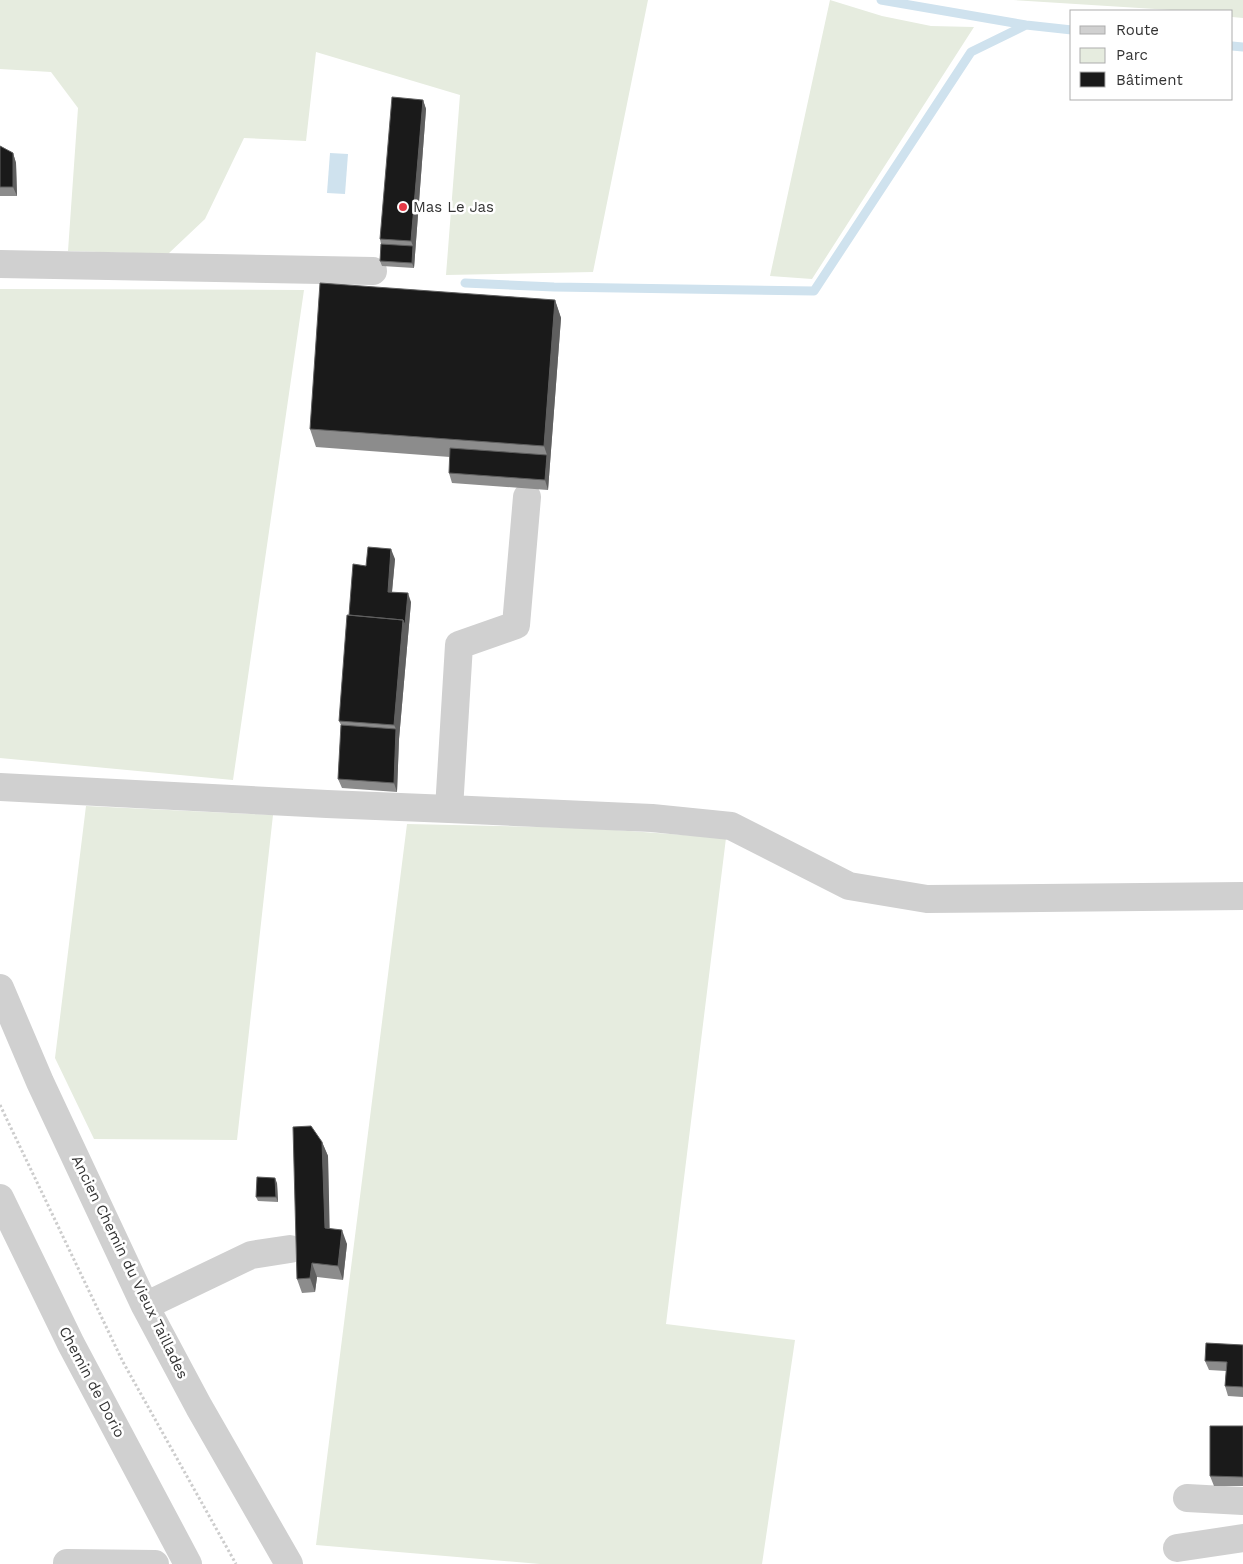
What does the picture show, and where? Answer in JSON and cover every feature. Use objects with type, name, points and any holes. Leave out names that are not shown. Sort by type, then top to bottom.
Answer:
[{"type":"street","points":[[0,264],[373,271]]},
{"type":"street","points":[[449,809],[459,645],[516,624],[527,497]]},
{"type":"street","points":[[0,786],[652,818],[731,826],[849,886],[927,899],[1243,896]]},
{"type":"street","name":"Ancien Chemin du Vieux Taillades","points":[[0,988],[40,1082],[145,1306],[199,1407],[289,1564]]},
{"type":"street","name":"Chemin de Dorio","points":[[0,1198],[71,1344],[188,1564]]},
{"type":"street","points":[[145,1306],[250,1255],[290,1249]]},
{"type":"street","points":[[1187,1498],[1243,1500]]},
{"type":"street","points":[[1177,1548],[1243,1538]]},
{"type":"street","points":[[67,1564],[155,1564]]},
{"type":"path","points":[[0,1105],[123,1362],[236,1564]]},
{"type":"green space","points":[[0,0],[648,0],[593,272],[446,275],[460,95],[316,52],[306,141],[244,138],[205,219],[168,254],[68,251],[78,108],[51,72],[0,69]]},
{"type":"green space","points":[[830,0],[882,16],[931,26],[974,27],[812,279],[770,276]]},
{"type":"green space","points":[[1013,0],[1243,0],[1243,18],[1233,17],[1233,10],[1171,10]]},
{"type":"green space","points":[[0,289],[304,290],[233,780],[0,758]]},
{"type":"green space","points":[[86,806],[273,815],[237,1140],[94,1139],[55,1058]]},
{"type":"green space","points":[[407,824],[587,828],[726,838],[666,1324],[795,1340],[762,1564],[540,1564],[316,1545]]},
{"type":"water","points":[[330,153],[348,154],[345,194],[327,193]]},
{"type":"building","points":[[392,97],[423,100],[411,241],[380,239]]},
{"type":"building","points":[[0,146],[13,153],[13,187],[0,187]]},
{"type":"building","points":[[381,244],[413,246],[412,263],[380,261]]},
{"type":"building","points":[[320,283],[555,300],[544,446],[310,429]]},
{"type":"building","points":[[450,448],[547,455],[545,480],[449,473]]},
{"type":"building","points":[[368,547],[391,549],[388,592],[408,593],[405,625],[403,620],[349,615],[353,564],[366,566]]},
{"type":"building","points":[[347,615],[403,620],[394,725],[339,721]]},
{"type":"building","points":[[341,725],[396,729],[394,783],[338,779]]},
{"type":"building","points":[[311,1126],[322,1142],[325,1228],[342,1230],[338,1266],[312,1263],[310,1278],[297,1279],[293,1127]]},
{"type":"building","points":[[257,1177],[275,1178],[276,1197],[256,1197]]},
{"type":"building","points":[[1206,1343],[1243,1345],[1243,1387],[1225,1386],[1227,1362],[1205,1361]]},
{"type":"building","points":[[1210,1426],[1243,1426],[1243,1477],[1210,1476]]},
{"type":"waterway","points":[[881,0],[1026,25],[1070,30]]},
{"type":"waterway","points":[[465,283],[554,287],[814,291],[971,52],[1026,25]]},
{"type":"waterway","points":[[1233,46],[1243,47]]},
{"type":"place","name":"Mas Le Jas","points":[[403,207]]}]
